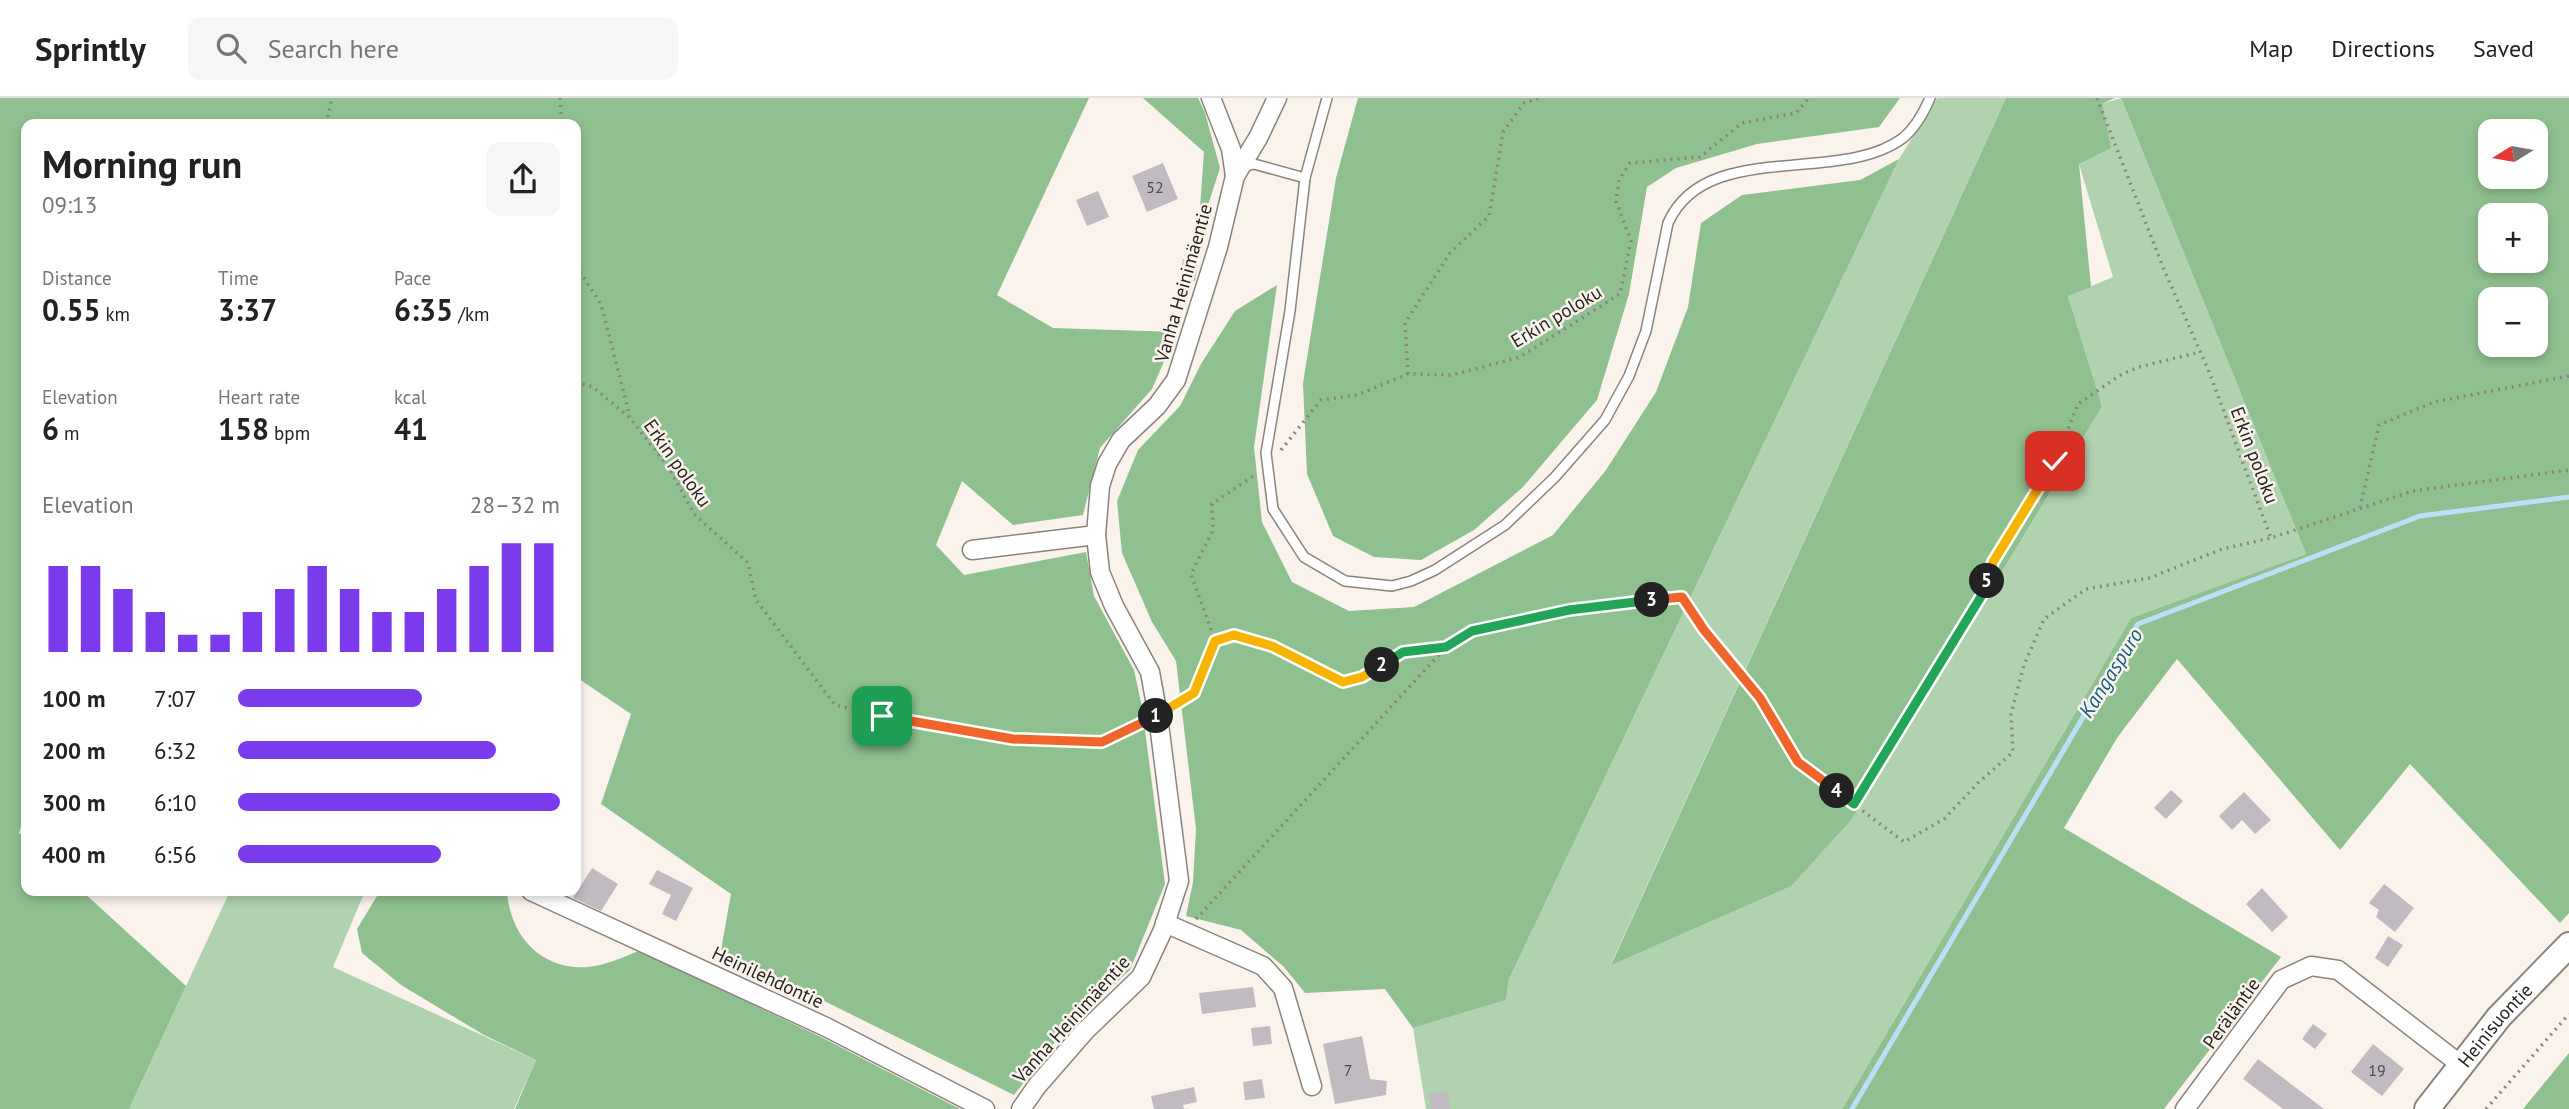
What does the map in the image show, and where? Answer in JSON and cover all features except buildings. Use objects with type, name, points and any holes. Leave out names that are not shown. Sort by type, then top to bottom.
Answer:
[{"type":"street","points":[[1211,98],[1238,172]]},
{"type":"street","name":"Vanha Heinimäentie","points":[[1021,1109],[1037,1086],[1085,1031],[1141,977],[1166,923],[1179,881],[1150,672],[1114,606],[1100,572],[1096,535],[1100,486],[1107,464],[1121,440],[1157,406],[1176,380],[1218,247],[1238,172],[1278,98]]},
{"type":"street","points":[[972,550],[1096,535]]},
{"type":"street","name":"Heinilehdontie","points":[[542,896],[826,1027],[985,1109]]},
{"type":"street","points":[[1166,923],[1263,966],[1283,988],[1312,1086]]},
{"type":"street","name":"Heinisuontie","points":[[2427,1109],[2499,1017],[2569,945]]},
{"type":"street","name":"Peräläntie","points":[[2185,1109],[2281,980],[2311,966],[2338,970],[2461,1065]]},
{"type":"lane","points":[[1327,98],[1305,178],[1290,311],[1266,453],[1273,509],[1304,557],[1345,581],[1392,586],[1411,582],[1435,570],[1505,525],[1556,477],[1605,420],[1629,376],[1646,331],[1668,223],[1685,196],[1717,180],[1757,169],[1848,158],[1878,151],[1904,137],[1923,114],[1930,98]]},
{"type":"lane","points":[[1238,172],[1254,164],[1305,178]]},
{"type":"path","points":[[327,119],[332,98]]},
{"type":"path","points":[[560,98],[562,119]]},
{"type":"path","points":[[1408,374],[1405,323],[1450,253],[1489,216],[1503,132],[1524,103],[1540,98]]},
{"type":"path","name":"Erkin poloku","points":[[581,383],[593,387],[631,419],[669,468],[694,514],[748,562],[756,600],[835,705],[1013,739],[1102,742],[1158,716],[1194,693],[1215,641],[1191,574],[1213,530],[1212,504],[1245,480],[1268,468],[1321,400],[1357,395],[1408,374],[1452,375],[1520,357],[1620,294],[1631,241],[1616,201],[1619,180],[1630,163],[1700,157],[1742,123],[1796,113],[1809,98]]},
{"type":"path","name":"Erkin poloku","points":[[2097,98],[2155,247],[2200,352],[2271,538]]},
{"type":"path","points":[[581,274],[601,304],[631,419]]},
{"type":"path","points":[[1854,804],[1985,590],[1993,562],[2055,461],[2078,404],[2122,374],[2139,367],[2200,352]]},
{"type":"path","points":[[2360,509],[2379,425],[2434,402],[2569,376]]},
{"type":"path","points":[[1185,931],[1446,647],[1472,631],[1569,610],[1682,597],[1704,630],[1760,698],[1798,762],[1904,842],[1944,818],[2013,752],[2011,714],[2024,664],[2044,619],[2086,589],[2149,578],[2221,550],[2271,538],[2413,491],[2569,470]]},
{"type":"path","points":[[1215,641],[1234,635],[1272,646],[1343,682],[1362,677],[1403,652],[1446,647]]},
{"type":"path","points":[[2486,1109],[2569,1014]]},
{"type":"green space","points":[[0,98],[1089,98],[997,295],[1053,328],[1177,332],[1152,389],[1100,448],[1083,515],[1013,525],[962,481],[936,545],[964,575],[1086,552],[1094,596],[1134,670],[1142,707],[1165,884],[1130,970],[1062,1033],[1014,1095],[721,950],[731,894],[601,804],[631,714],[581,680],[581,119],[21,119],[21,896],[87,896],[186,986],[129,1109],[0,1109]]},
{"type":"green space","points":[[1143,98],[1198,98],[1205,113],[1220,168],[1198,236],[1204,152]]},
{"type":"green space","points":[[1358,98],[1900,98],[1879,127],[1757,144],[1676,168],[1647,187],[1629,294],[1597,400],[1523,487],[1474,530],[1421,560],[1374,557],[1333,536],[1307,474],[1303,383],[1336,178]]},
{"type":"green space","points":[[1937,98],[2006,98],[1611,964],[2102,406],[2068,296],[2113,277],[2079,164],[2102,104],[2121,98],[2306,554],[2131,618],[1842,1109],[1426,1109],[1413,1028],[1506,1000],[1509,979],[1899,159]]},
{"type":"green space","points":[[2006,98],[2115,98],[2102,104],[2111,148],[2079,164],[2091,287],[2068,296],[2102,406],[1851,820],[1791,886],[1611,965]]},
{"type":"green space","points":[[2121,98],[2569,98],[2569,913],[2560,923],[2410,764],[2340,850],[2177,659],[2117,738],[2064,828],[2281,957],[2164,1109],[1842,1109],[2131,618],[2306,554]]},
{"type":"green space","points":[[1899,159],[1509,979],[1506,1000],[1413,1028],[1385,989],[1305,993],[1284,967],[1241,930],[1186,916],[1193,882],[1196,829],[1176,661],[1152,622],[1122,553],[1117,501],[1138,450],[1180,406],[1201,364],[1235,311],[1277,285],[1254,447],[1262,522],[1292,582],[1349,611],[1414,607],[1553,535],[1606,470],[1656,392],[1688,307],[1701,223],[1742,195],[1860,180]]},
{"type":"green space","points":[[228,896],[363,896],[333,967],[536,1060],[514,1109],[129,1109]]},
{"type":"green space","points":[[377,896],[508,896],[514,922],[521,935],[530,947],[555,963],[587,967],[639,951],[821,1037],[960,1109],[515,1109],[536,1060],[484,1035],[401,985],[362,953],[357,929]]},
{"type":"green space","points":[[2569,1053],[2569,1109],[2523,1109]]},
{"type":"waterway","name":"Kangaspuro","points":[[1852,1109],[2138,624],[2420,516],[2569,497]]},
{"type":"route","points":[[882,716],[1013,739],[1102,742],[1158,716],[1194,693],[1215,641],[1234,635],[1272,646],[1343,682],[1362,677],[1403,652],[1446,647],[1472,631],[1569,610],[1682,597],[1704,630],[1760,698],[1798,762],[1854,804],[1985,590],[1993,562],[2055,461]]}]
